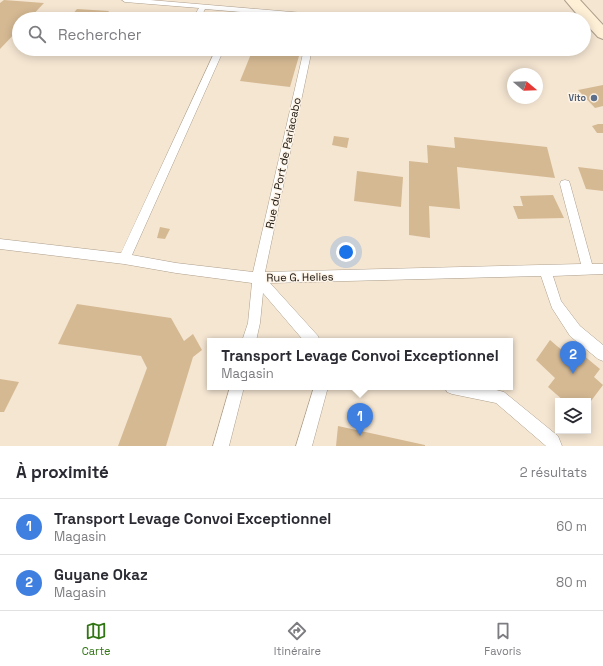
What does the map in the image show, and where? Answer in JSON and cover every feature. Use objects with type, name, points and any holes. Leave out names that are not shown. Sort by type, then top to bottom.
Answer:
[{"type":"main road","points":[[572,0],[583,12]]},
{"type":"main road","points":[[591,21],[603,34]]},
{"type":"lane","points":[[125,0],[265,12]]},
{"type":"lane","points":[[200,12],[203,7]]},
{"type":"lane","points":[[124,259],[217,56]]},
{"type":"lane","name":"Rue du Port de Pariacabo","points":[[250,338],[254,324],[258,278],[306,56]]},
{"type":"lane","points":[[565,184],[588,270]]},
{"type":"lane","name":"Rue G. Helies","points":[[0,244],[124,259],[176,268],[258,278],[603,269]]},
{"type":"lane","points":[[545,271],[556,304],[575,331],[603,354]]},
{"type":"lane","points":[[258,278],[310,338]]},
{"type":"lane","points":[[221,446],[236,390]]},
{"type":"lane","points":[[304,446],[320,390]]},
{"type":"lane","points":[[466,390],[499,397],[553,441],[554,446]]},
{"type":"building","points":[[4,0],[44,3],[36,12],[12,12],[12,36],[0,49],[0,3]]},
{"type":"building","points":[[77,9],[109,11],[108,12],[74,12]]},
{"type":"building","points":[[250,56],[299,56],[290,87],[240,81]]},
{"type":"building","name":"Vito","points":[[603,85],[603,106],[595,108],[578,90]]},
{"type":"building","points":[[603,124],[603,133],[597,133],[592,126]]},
{"type":"building","points":[[334,136],[349,138],[347,148],[332,145]]},
{"type":"building","points":[[454,137],[547,147],[555,178],[457,167],[460,209],[429,206],[430,238],[409,235],[409,161],[428,163],[427,145],[455,148]]},
{"type":"building","points":[[578,167],[603,170],[603,191],[586,189]]},
{"type":"building","points":[[357,171],[403,177],[401,207],[354,201]]},
{"type":"building","points":[[553,195],[564,218],[518,219],[513,206],[523,206],[520,196]]},
{"type":"building","points":[[160,227],[170,229],[165,239],[157,238]]},
{"type":"building","points":[[77,304],[171,318],[184,341],[193,334],[202,350],[193,357],[166,446],[118,446],[147,368],[141,356],[58,344]]},
{"type":"building","points":[[550,340],[571,358],[577,350],[600,369],[594,377],[603,385],[591,401],[591,398],[561,398],[548,387],[555,378],[536,360]]},
{"type":"building","points":[[0,379],[19,382],[4,412],[0,412]]},
{"type":"building","points":[[338,426],[425,445],[425,446],[336,446]]},
{"type":"place","name":"Vito","points":[[594,98]]},
{"type":"place","name":"Guyane Okaz","points":[[573,374]]},
{"type":"place","name":"Transport Levage Convoi Exceptionnel","points":[[360,436]]}]
